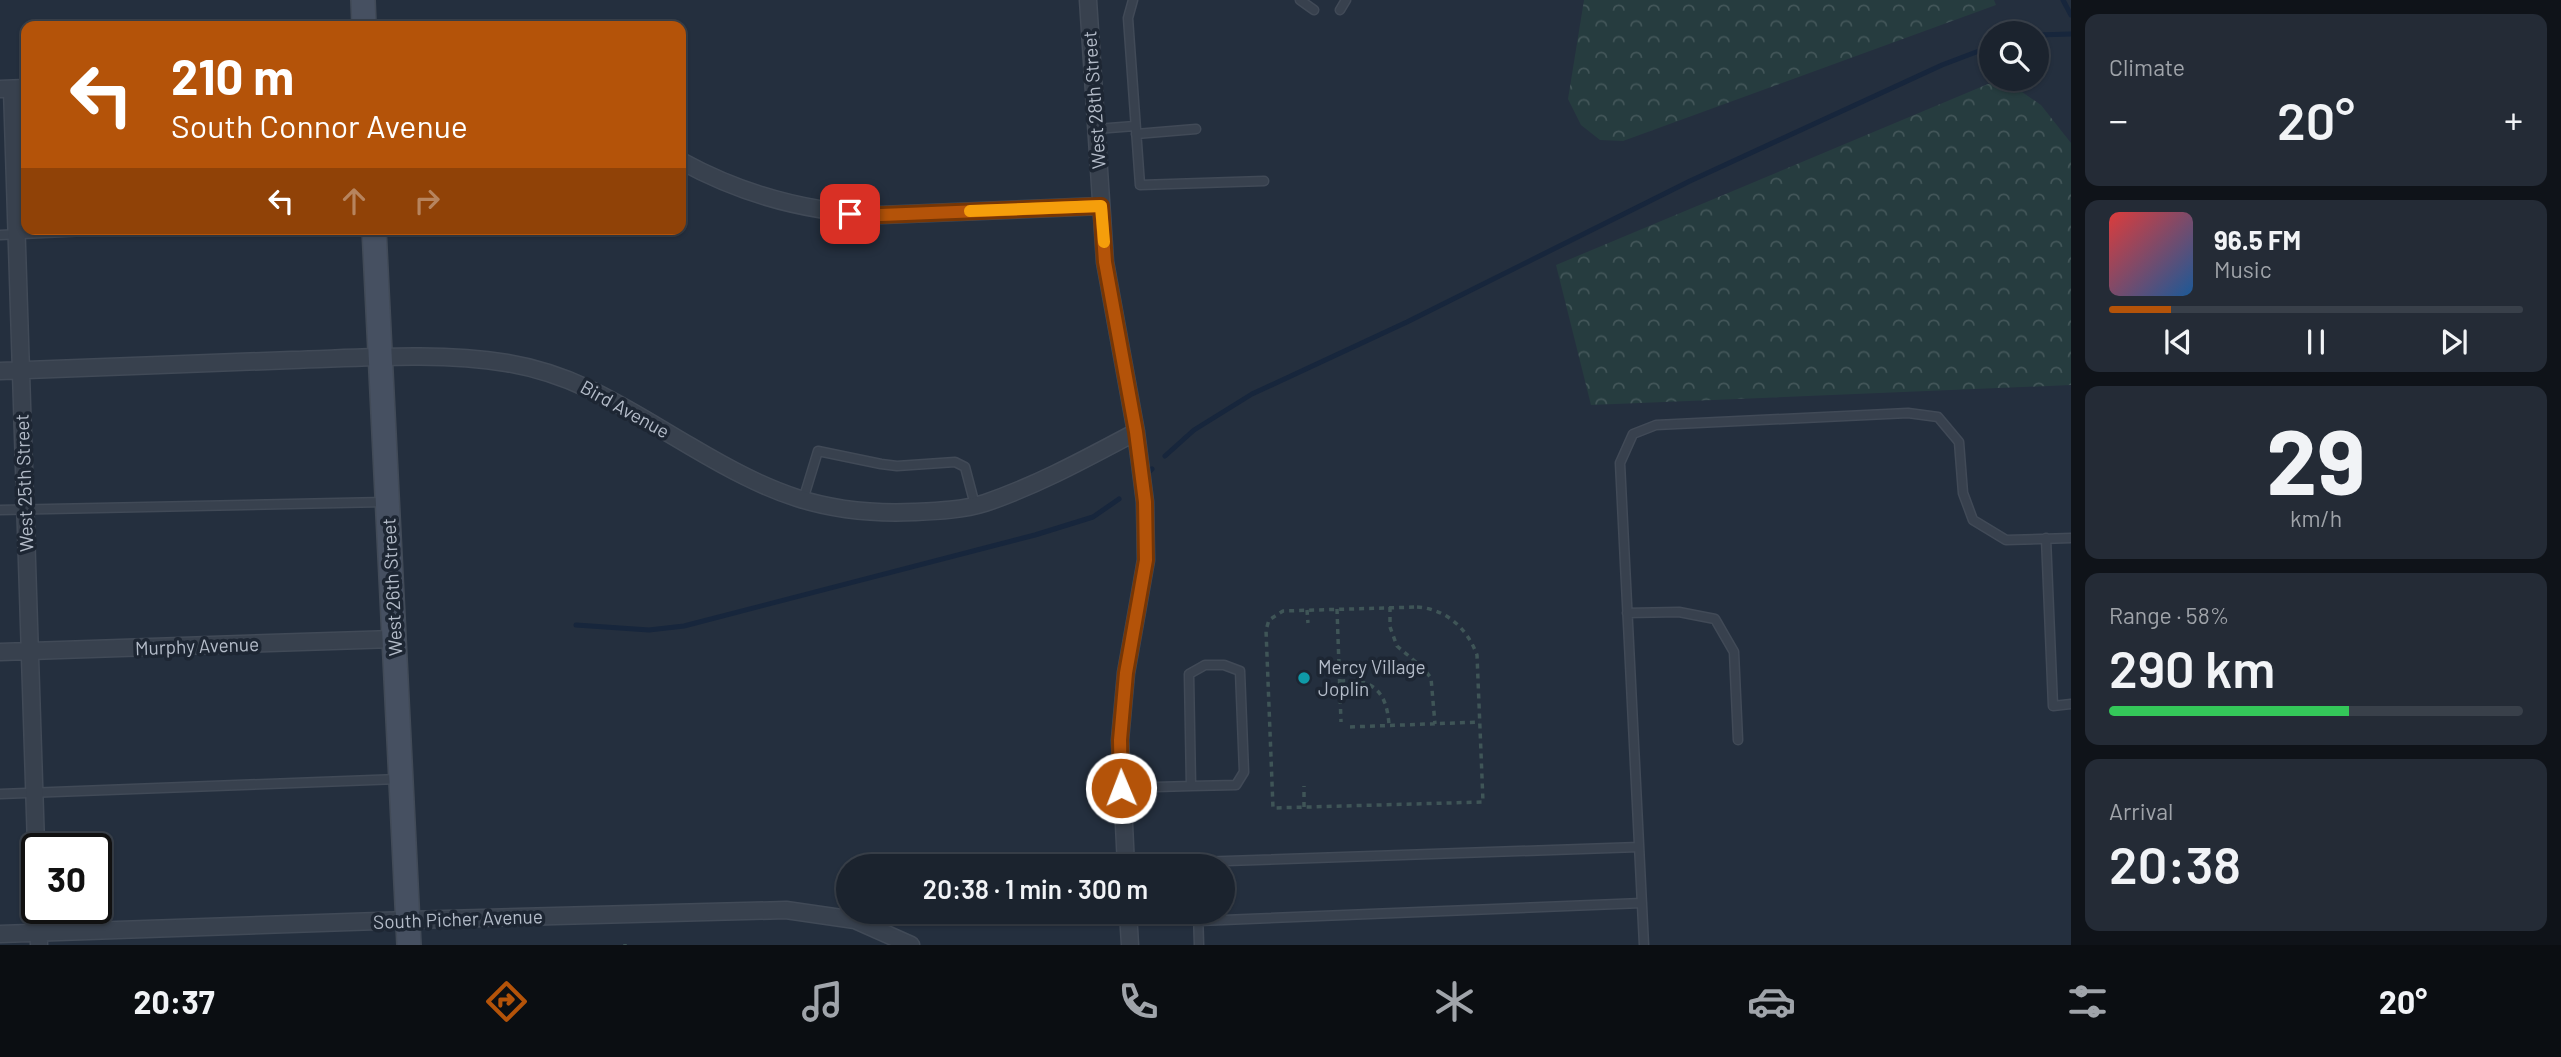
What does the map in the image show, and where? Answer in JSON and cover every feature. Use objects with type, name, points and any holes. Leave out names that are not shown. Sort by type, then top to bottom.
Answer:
[{"type":"main road","points":[[363,0],[364,21]]},
{"type":"main road","name":"West 26th Street","points":[[374,235],[409,945]]},
{"type":"street","name":"West 28th Street","points":[[1088,0],[1105,262],[1136,432],[1145,502],[1146,560],[1126,673],[1120,740],[1125,854]]},
{"type":"street","name":"West 25th Street","points":[[13,89],[8,234],[21,370],[35,833]]},
{"type":"street","points":[[686,163],[752,193],[850,214],[892,215],[1101,206]]},
{"type":"street","name":"Bird Avenue","points":[[0,371],[380,357],[475,360],[514,365],[555,374],[595,390],[738,475],[771,490],[803,500],[881,513],[933,511],[975,505],[1054,475],[1136,432]]},
{"type":"street","name":"Murphy Avenue","points":[[0,652],[394,639]]},
{"type":"street","name":"South Picher Avenue","points":[[0,934],[38,939],[408,920],[786,910],[855,920],[911,945]]},
{"type":"street","points":[[1129,924],[1130,945]]},
{"type":"lane","points":[[1133,0],[1128,18],[1140,185],[1264,181]]},
{"type":"lane","points":[[1300,0],[1314,10]]},
{"type":"lane","points":[[1340,10],[1346,0]]},
{"type":"lane","points":[[1096,129],[1196,129]]},
{"type":"lane","points":[[1644,945],[1620,463],[1633,434],[1657,425],[1908,413],[1938,416],[1959,442],[1963,493],[1973,520],[2006,540],[2071,538]]},
{"type":"lane","points":[[803,500],[818,451],[897,466],[956,462],[965,467],[975,505]]},
{"type":"lane","points":[[0,510],[388,502]]},
{"type":"lane","points":[[2046,538],[2053,706],[2071,704]]},
{"type":"lane","points":[[1627,613],[1679,612],[1716,619],[1734,652],[1738,740]]},
{"type":"lane","points":[[1121,788],[1236,785],[1244,772],[1240,671],[1224,665],[1205,665],[1189,674],[1191,786]]},
{"type":"lane","points":[[0,794],[401,779]]},
{"type":"lane","points":[[1235,861],[1639,848]]},
{"type":"lane","points":[[1235,915],[1642,903]]},
{"type":"lane","points":[[1199,924],[1199,945]]},
{"type":"path","points":[[1390,607],[1390,627],[1397,646],[1431,678],[1435,724]]},
{"type":"path","points":[[1390,607],[1426,607],[1444,614],[1458,624],[1472,643],[1479,664],[1483,802],[1273,808],[1266,630],[1269,620],[1283,611],[1390,607]]},
{"type":"path","points":[[1337,609],[1341,722]]},
{"type":"path","points":[[1307,610],[1308,624]]},
{"type":"path","points":[[1339,681],[1356,680],[1378,691],[1387,703],[1389,725]]},
{"type":"path","points":[[1350,727],[1480,722]]},
{"type":"path","points":[[1304,786],[1304,807]]},
{"type":"green space","points":[[1584,0],[1994,0],[1996,5],[1623,141],[1600,140],[1581,125],[1568,99]]},
{"type":"green space","points":[[1979,88],[1979,91],[2021,91],[2041,105],[2071,143],[2071,385],[1591,405],[1556,265]]},
{"type":"waterway","points":[[2063,0],[2071,15]]},
{"type":"waterway","points":[[2049,35],[2071,34]]},
{"type":"waterway","points":[[1165,456],[1194,430],[1252,394],[1407,322],[1690,181],[1942,65],[1979,51]]},
{"type":"waterway","points":[[576,625],[649,630],[684,626],[1035,535],[1093,517],[1119,499]]},
{"type":"slow traffic","points":[[970,211],[1101,206],[1104,242]]},
{"type":"place","name":"Mercy Village Joplin","points":[[1304,678]]},
{"type":"route","points":[[850,214],[1101,206],[1105,262],[1136,432],[1145,502],[1146,560],[1126,673],[1120,740],[1121,788]]}]
